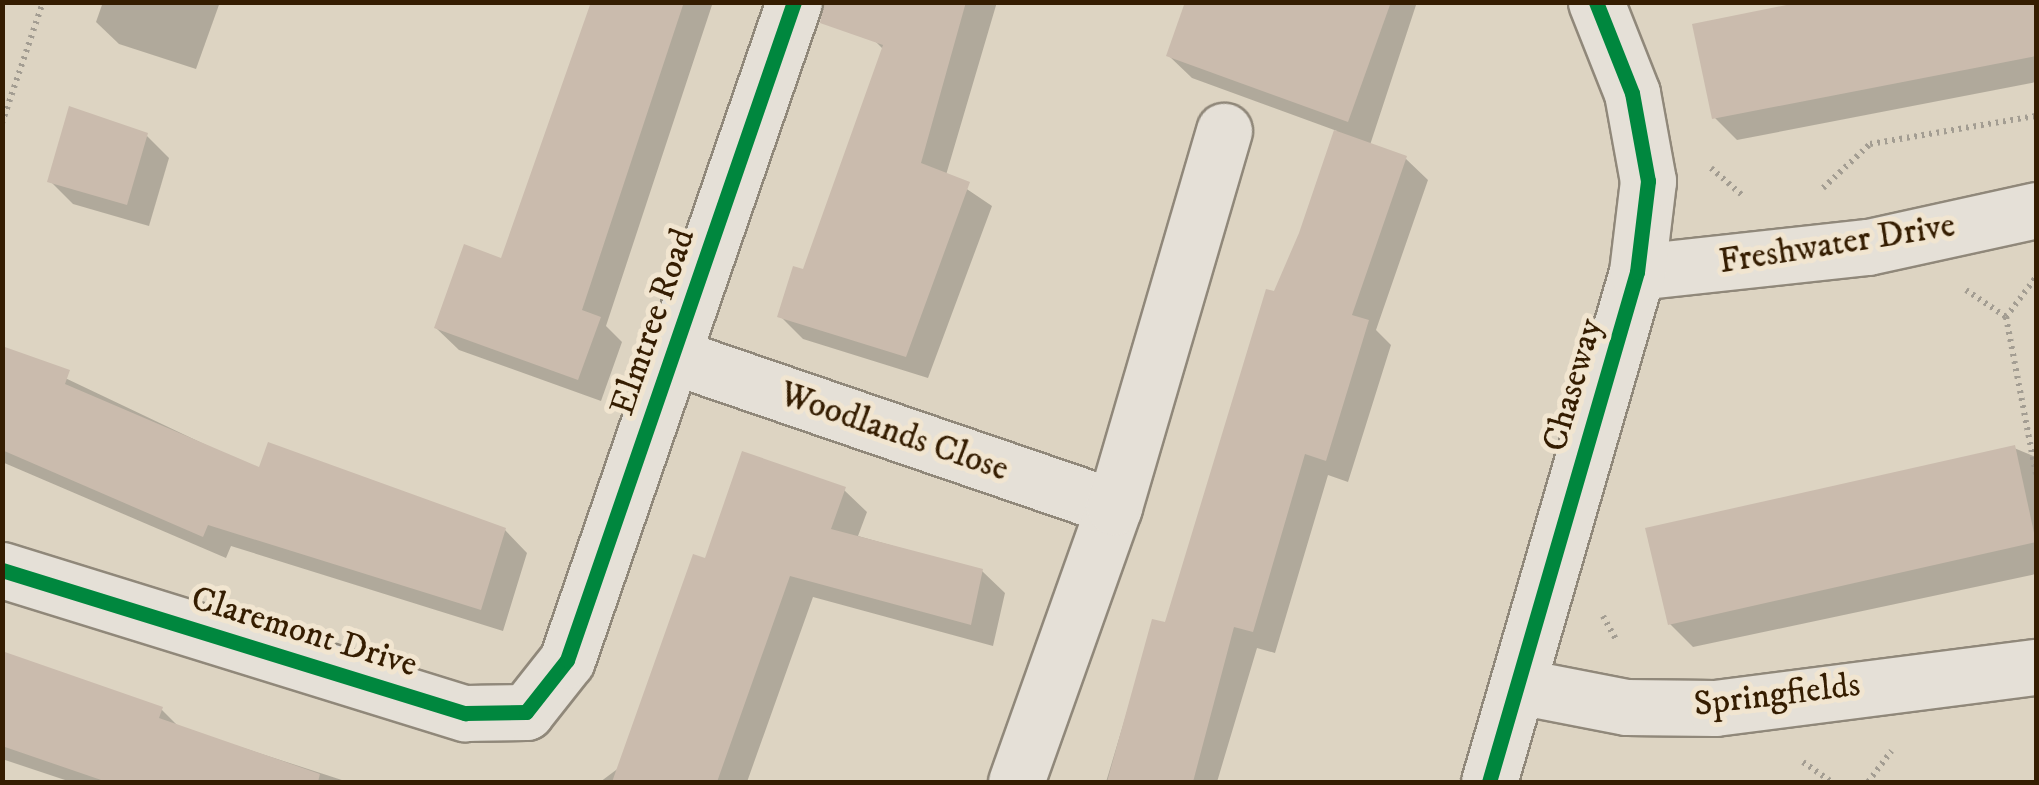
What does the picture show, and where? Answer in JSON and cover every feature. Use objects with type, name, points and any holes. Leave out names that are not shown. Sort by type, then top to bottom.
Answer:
[{"type":"street","name":"Elmtree Road","points":[[567,660],[794,2]]},
{"type":"street","name":"Chaseway","points":[[1489,782],[1637,272],[1648,181],[1632,93],[1596,2]]},
{"type":"street","points":[[1016,782],[1114,507],[1224,131]]},
{"type":"street","name":"Freshwater Drive","points":[[1637,272],[1868,246],[2036,210]]},
{"type":"street","name":"Woodlands Close","points":[[673,356],[1114,507]]},
{"type":"street","name":"Claremont Drive","points":[[2,570],[496,718],[526,712],[567,660]]},
{"type":"street","name":"Springfields","points":[[1518,686],[1626,707],[1714,708],[2036,668]]},
{"type":"path","points":[[2,123],[43,2]]},
{"type":"path","points":[[1813,201],[1870,144],[2036,116]]},
{"type":"path","points":[[1706,162],[1753,202]]},
{"type":"path","points":[[2006,317],[2036,276]]},
{"type":"path","points":[[1958,285],[2006,317],[2036,474]]},
{"type":"path","points":[[1597,603],[1608,632],[1632,654]]},
{"type":"building","points":[[591,2],[684,2],[582,310],[601,317],[578,380],[434,328],[464,244],[501,258]]},
{"type":"building","points":[[824,2],[966,2],[921,163],[970,182],[906,357],[777,317],[793,266],[803,269],[883,45],[820,23]]},
{"type":"building","points":[[1185,2],[1391,2],[1348,122],[1166,56]]},
{"type":"building","points":[[1801,2],[2036,2],[2036,56],[1712,119],[1692,24]]},
{"type":"building","points":[[69,106],[148,133],[127,205],[47,182]]},
{"type":"building","points":[[1334,130],[1407,156],[1352,315],[1369,320],[1326,461],[1305,454],[1253,632],[1234,627],[1193,782],[1107,782],[1152,619],[1165,622],[1266,289],[1274,291],[1299,233]]},
{"type":"building","points":[[2,346],[70,370],[65,384],[259,467],[268,442],[506,528],[481,610],[208,525],[203,537],[2,450]]},
{"type":"building","points":[[2015,445],[2036,542],[1668,625],[1645,528]]},
{"type":"building","points":[[742,451],[846,487],[831,529],[983,569],[971,625],[790,576],[717,782],[612,782],[693,554],[705,558]]},
{"type":"building","points":[[2,651],[163,707],[159,718],[320,774],[318,782],[107,782],[2,746]]},
{"type":"cycle path","points":[[2,570],[465,713],[526,712],[567,660],[794,2]]},
{"type":"cycle path","points":[[1489,782],[1637,272],[1648,181],[1632,93],[1596,2]]}]
